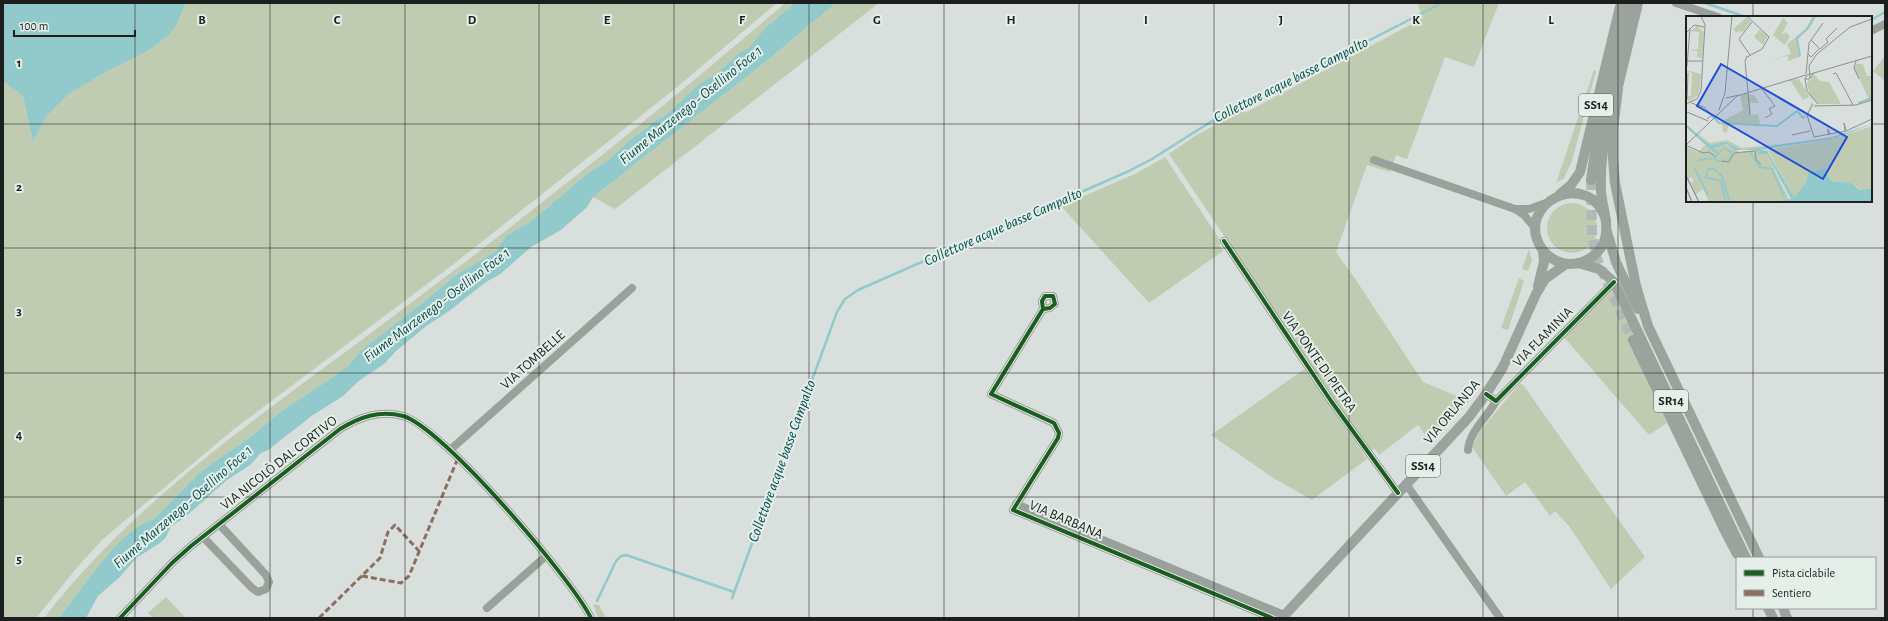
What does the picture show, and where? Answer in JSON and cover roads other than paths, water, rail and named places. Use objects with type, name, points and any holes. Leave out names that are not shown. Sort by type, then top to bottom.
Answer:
[{"type":"main road","name":"SS14","points":[[1546,203],[1569,188],[1580,172],[1621,3]]},
{"type":"main road","points":[[1591,180],[1598,131],[1629,3]]},
{"type":"main road","name":"SS14","points":[[1566,264],[1578,263],[1588,259],[1597,252],[1604,243],[1606,220],[1601,192],[1602,158],[1605,134],[1618,89],[1638,3]]},
{"type":"main road","name":"SR14","points":[[1618,89],[1613,160],[1615,184],[1636,286],[1648,326],[1759,557]]},
{"type":"main road","name":"SS14","points":[[1555,197],[1566,193],[1584,195],[1598,206],[1606,220]]},
{"type":"main road","points":[[1536,229],[1540,212],[1546,203]]},
{"type":"main road","name":"SS14","points":[[1536,229],[1538,240],[1543,250]]},
{"type":"main road","name":"SR14","points":[[1606,232],[1616,262],[1642,319],[1648,326]]},
{"type":"main road","points":[[1543,250],[1551,258],[1566,264]]},
{"type":"main road","name":"VIA ORLANDA","points":[[1536,294],[1544,262],[1543,250]]},
{"type":"main road","name":"SR14","points":[[1578,263],[1599,269],[1614,282],[1746,557]]},
{"type":"main road","name":"VIA ORLANDA","points":[[1283,617],[1451,436],[1486,394],[1503,367],[1536,294],[1546,279],[1566,264]]},
{"type":"main road","name":"SR14","points":[[1633,340],[1726,533],[1739,557]]},
{"type":"street","points":[[1676,3],[1715,16]]},
{"type":"street","points":[[1872,30],[1885,24]]},
{"type":"street","points":[[1374,160],[1515,209],[1524,215],[1536,229]]},
{"type":"street","points":[[1515,209],[1529,209],[1546,203]]},
{"type":"street","name":"VIA PONTE DI PIETRA","points":[[1224,242],[1331,401],[1398,493]]},
{"type":"street","name":"VIA FLAMINIA","points":[[1468,450],[1471,437],[1490,412],[1496,401],[1614,282]]},
{"type":"street","name":"VIA TOMBELLE","points":[[450,450],[632,288]]},
{"type":"street","name":"VIA BARBANA","points":[[1043,309],[991,394],[1054,423],[1059,433],[1058,438],[1012,510],[1272,618]]},
{"type":"street","points":[[1486,394],[1496,401]]},
{"type":"street","name":"VIA NICOLÒ DAL CORTIVO","points":[[120,618],[172,563],[340,428],[356,419],[373,414],[388,413],[404,416],[419,423],[450,450],[483,484],[546,556],[579,598],[591,618]]},
{"type":"street","points":[[1406,484],[1500,618]]},
{"type":"street","points":[[1016,504],[1283,617]]},
{"type":"street","points":[[203,537],[252,588],[258,592],[266,589],[269,582],[266,575],[219,524]]},
{"type":"street","points":[[486,608],[546,556]]},
{"type":"water","points":[[3,3],[186,3],[176,26],[168,36],[148,51],[104,73],[69,94],[46,117],[33,142],[23,96],[3,81]]},
{"type":"water","name":"Fiume Marzenego - Osellino Foce 1","points":[[795,3],[836,3],[764,63],[593,197],[587,207],[561,230],[531,247],[499,275],[486,282],[449,311],[425,327],[396,351],[384,364],[360,380],[343,396],[313,415],[268,450],[261,453],[250,465],[227,480],[184,518],[171,526],[166,537],[160,543],[136,558],[120,577],[98,596],[86,618],[59,618],[115,547],[128,534],[141,525],[154,519],[200,472],[249,438],[283,410],[347,367],[362,350],[456,275],[495,252],[507,235],[533,220],[588,173],[607,161],[653,122],[666,115],[699,84],[717,73],[739,53],[750,47],[765,28]]},
{"type":"waterway","name":"Collettore acque basse Campalto","points":[[732,598],[837,312],[845,299],[858,290],[1129,171],[1152,159],[1212,121],[1442,3]]},
{"type":"waterway","name":"Collettore acque basse Campalto","points":[[1705,3],[1743,16]]},
{"type":"waterway","name":"Collettore acque basse Campalto","points":[[1872,19],[1885,12]]},
{"type":"waterway","points":[[597,601],[616,561],[621,556],[626,555],[734,592]]},
{"type":"tunnel","points":[[1591,180],[1592,235],[1597,259],[1633,340]]}]
